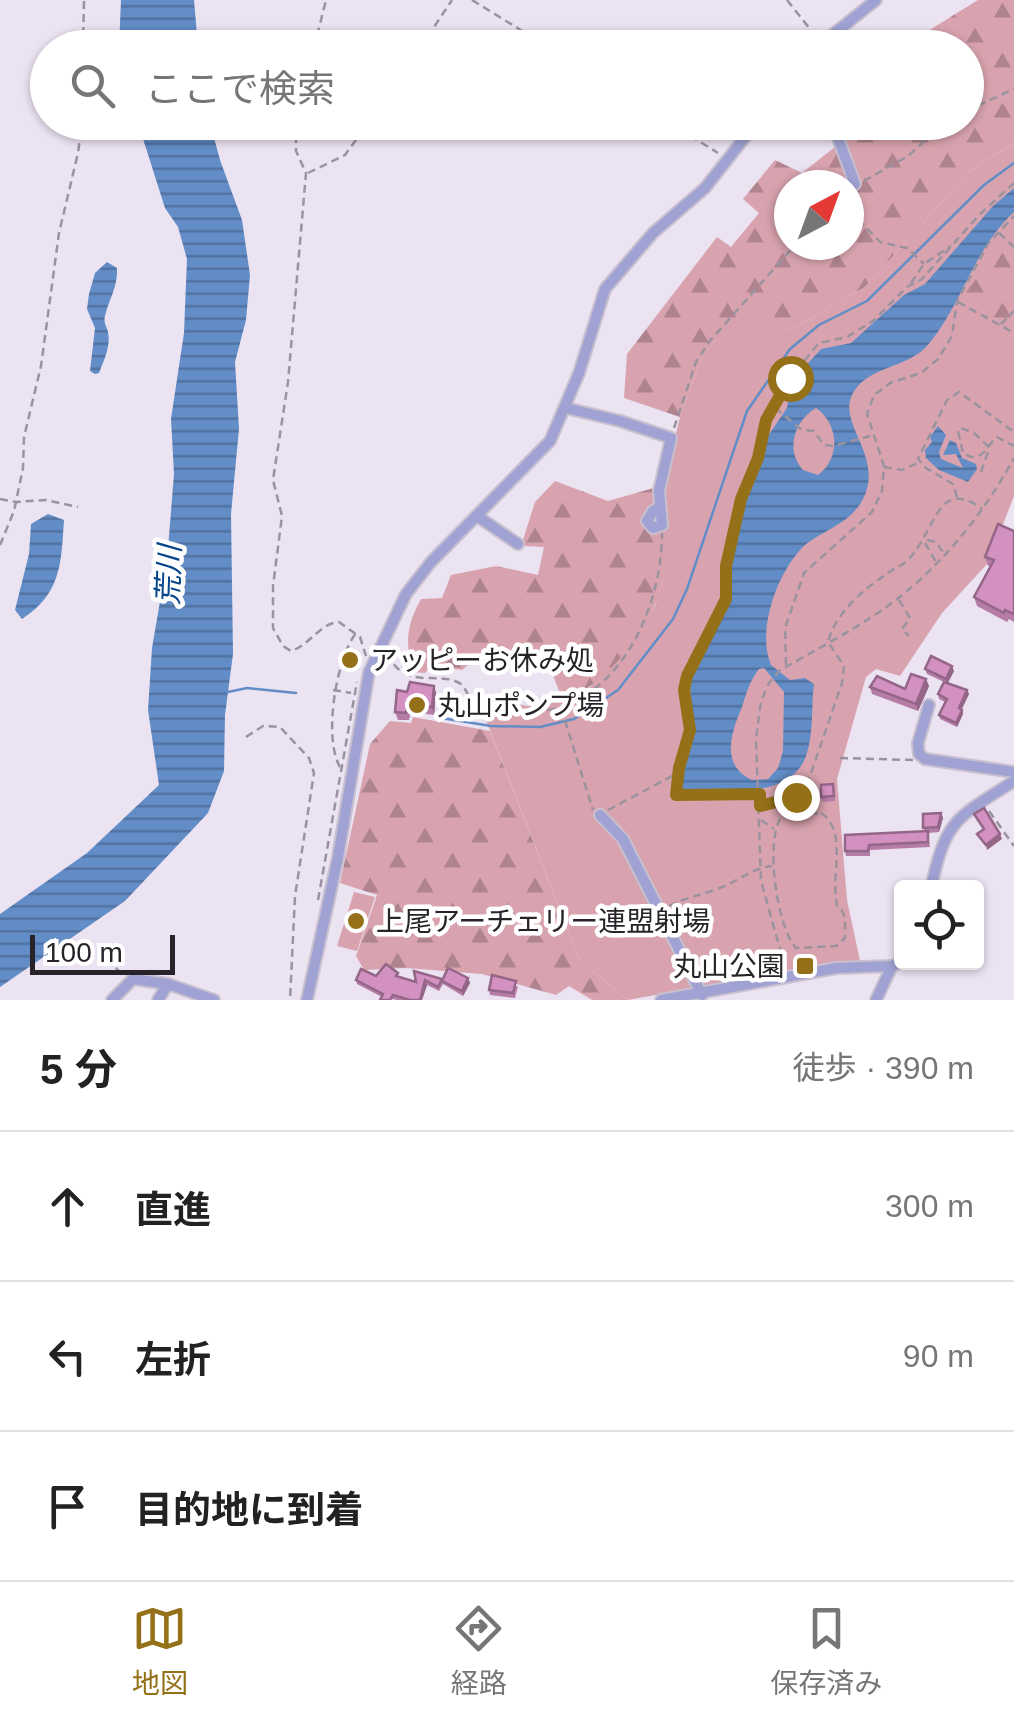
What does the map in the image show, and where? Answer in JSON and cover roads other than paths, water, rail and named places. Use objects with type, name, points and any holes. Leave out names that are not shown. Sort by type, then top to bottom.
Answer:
[{"type":"street","points":[[839,30],[876,0]]},
{"type":"street","points":[[308,1000],[338,858],[369,672],[406,594],[430,562],[550,441],[566,408],[606,289],[635,252],[705,188],[743,140]]},
{"type":"street","points":[[839,140],[850,170]]},
{"type":"street","points":[[566,408],[670,438],[658,490],[660,508],[647,520],[653,528],[662,525]]},
{"type":"street","points":[[477,516],[518,544]]},
{"type":"street","points":[[929,705],[918,742],[923,758],[1014,772]]},
{"type":"street","points":[[933,880],[946,834],[961,816],[1014,781]]},
{"type":"street","points":[[600,814],[623,839],[702,994]]},
{"type":"street","points":[[661,1000],[836,968],[894,964]]},
{"type":"street","points":[[876,1000],[894,970]]},
{"type":"street","points":[[112,1000],[132,979],[168,984],[214,1000]]},
{"type":"street","points":[[158,1000],[168,984]]},
{"type":"water","points":[[121,0],[194,0],[197,30],[120,30]]},
{"type":"water","name":"荒川","points":[[143,140],[215,140],[242,220],[250,275],[246,320],[235,362],[239,429],[231,514],[233,654],[225,715],[224,771],[208,813],[125,901],[0,987],[0,914],[87,853],[159,785],[148,710],[152,648],[167,561],[174,474],[171,419],[184,333],[187,259],[178,227],[165,208]]},
{"type":"water","points":[[1014,188],[1014,212],[988,243],[939,330],[918,354],[867,378],[852,395],[851,417],[868,468],[864,497],[845,519],[795,556],[772,601],[766,635],[771,665],[790,680],[805,678],[814,684],[806,756],[798,770],[770,787],[682,791],[682,769],[692,745],[690,675],[729,598],[729,567],[745,500],[766,439],[787,408],[791,382],[821,349],[851,343],[904,295],[925,284],[993,206]],"holes":[[[816,408],[829,423],[834,441],[831,460],[818,475],[803,470],[793,445],[797,428]],[[764,668],[784,692],[783,751],[778,768],[768,779],[752,780],[735,766],[732,738],[751,683],[759,669]]]},
{"type":"water","points":[[107,262],[117,268],[117,275],[105,318],[108,348],[99,373],[95,374],[90,371],[95,328],[87,309],[95,273]]},
{"type":"water","points":[[938,426],[946,435],[939,452],[941,459],[963,468],[956,454],[943,455],[950,440],[956,443],[962,458],[976,464],[968,482],[939,470],[926,458],[925,450]]},
{"type":"water","points":[[48,514],[64,520],[57,576],[45,598],[22,619],[15,610],[29,554],[31,524]]},
{"type":"waterway","points":[[435,717],[491,726],[540,727],[574,719],[618,690],[673,619],[687,589],[747,411],[790,349],[819,325],[867,301],[984,185],[1014,163]]},
{"type":"waterway","points":[[228,692],[247,688],[296,693]]},
{"type":"place","name":"アッピーお休み処","points":[[350,660]]},
{"type":"place","name":"丸山ポンプ場","points":[[417,705]]},
{"type":"place","name":"上尾アーチェリー連盟射場","points":[[356,921]]},
{"type":"place","name":"丸山公園","points":[[805,966]]}]
